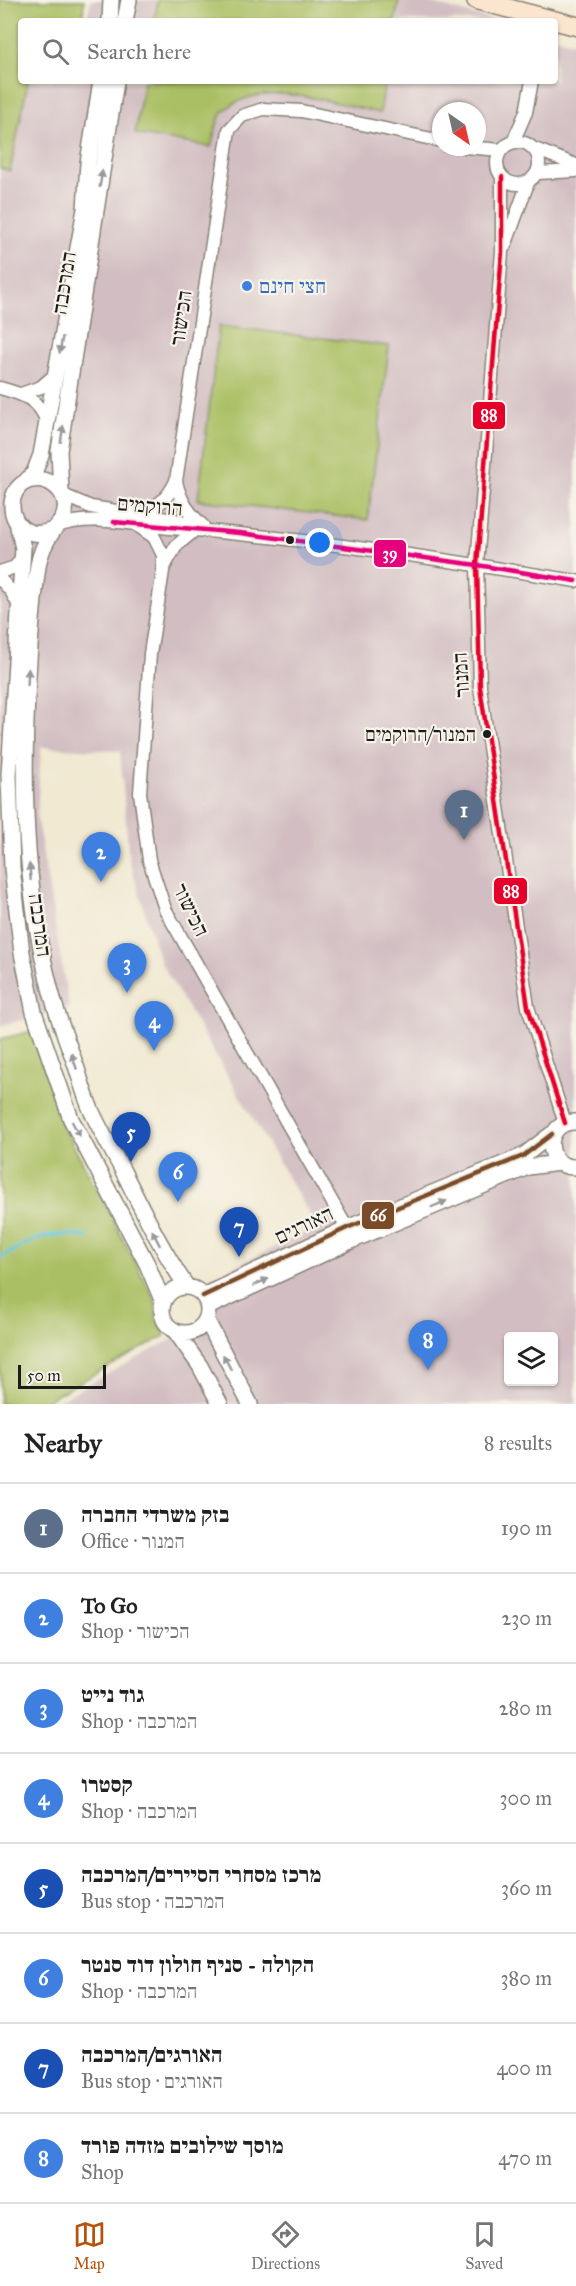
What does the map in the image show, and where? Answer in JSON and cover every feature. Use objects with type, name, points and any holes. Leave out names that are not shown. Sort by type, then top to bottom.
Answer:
[{"type":"main road","points":[[476,0],[526,16]]},
{"type":"street","points":[[110,18],[111,0]]},
{"type":"street","points":[[126,18],[129,0]]},
{"type":"street","name":"המרכבה","points":[[24,483],[37,466],[47,423],[85,209],[88,163],[101,84]]},
{"type":"street","name":"המרכבה","points":[[62,494],[59,451],[116,84]]},
{"type":"street","points":[[486,149],[501,150],[513,142],[526,112],[531,84]]},
{"type":"street","name":"הכישור","points":[[347,1228],[165,909],[149,860],[140,794],[150,654],[163,571],[163,555],[160,545],[137,520],[165,500],[176,481],[229,130],[242,116],[262,109],[301,111],[432,139]]},
{"type":"street","points":[[501,150],[497,164],[502,177],[514,184],[528,183],[538,173],[540,160],[532,147],[526,112]]},
{"type":"street","points":[[513,142],[519,142],[576,165]]},
{"type":"street","points":[[482,156],[497,164]]},
{"type":"street","points":[[538,173],[576,171]]},
{"type":"street","name":"המנור","points":[[502,177],[502,252],[477,565],[480,687],[528,1007],[570,1122]]},
{"type":"street","name":"המנור","points":[[502,252],[528,183]]},
{"type":"street","points":[[21,394],[41,387],[56,374]]},
{"type":"street","points":[[0,388],[21,394],[38,405],[44,412],[47,423]]},
{"type":"street","points":[[41,479],[50,482],[62,494],[64,514],[55,528],[35,535],[18,527],[10,512],[10,504],[17,488],[24,483],[41,479]]},
{"type":"street","points":[[176,481],[180,498],[199,528]]},
{"type":"street","name":"הרוקמים","points":[[62,494],[91,507],[137,520]]},
{"type":"street","name":"הרוקמים","points":[[55,528],[87,520],[137,520],[576,580]]},
{"type":"street","name":"המרכבה","points":[[18,527],[23,540],[9,775],[9,828],[15,905],[34,1011],[71,1119],[147,1264],[163,1302]]},
{"type":"street","name":"המרכבה","points":[[55,528],[40,554],[35,589],[30,638],[24,767],[30,876],[37,927],[55,1007],[92,1111],[165,1254],[187,1287]]},
{"type":"street","name":"הכישור","points":[[163,571],[176,546],[199,528]]},
{"type":"street","points":[[0,572],[15,567],[22,558]]},
{"type":"street","points":[[0,579],[11,591],[19,606]]},
{"type":"street","name":"האורגים","points":[[206,1307],[347,1228],[523,1156],[570,1122]]},
{"type":"street","points":[[552,1134],[550,1144],[552,1155],[566,1167],[576,1167]]},
{"type":"street","name":"האורגים","points":[[206,1307],[353,1240],[528,1167],[559,1163]]},
{"type":"street","points":[[206,1307],[201,1327],[185,1334],[168,1327],[161,1311],[163,1302],[172,1291],[187,1287],[196,1290],[206,1307],[250,1404]]},
{"type":"street","points":[[176,1332],[200,1366],[220,1404]]},
{"type":"shaded area","points":[[91,0],[420,0],[485,18],[87,18]]},
{"type":"shaded area","points":[[558,38],[576,43],[576,1404],[52,1404],[217,1315],[201,1282],[317,1227],[160,961],[129,859],[120,751],[41,747],[37,819],[69,1007],[0,1026],[0,168],[10,170],[27,84],[558,84]]},
{"type":"green space","points":[[0,0],[84,0],[83,18],[18,18],[18,84],[27,84],[10,171],[0,168]]},
{"type":"green space","points":[[158,0],[399,0],[396,18],[155,18]]},
{"type":"green space","points":[[143,84],[385,84],[380,113],[321,99],[277,94],[238,101],[221,115],[211,147],[135,134]]},
{"type":"green space","points":[[219,326],[389,346],[368,520],[198,500]]},
{"type":"green space","points":[[32,1031],[61,1121],[155,1300],[157,1319],[165,1336],[40,1404],[0,1404],[0,1039]]},
{"type":"waterway","points":[[0,1258],[41,1238],[61,1235],[87,1237]]},
{"type":"transit line","name":"88","points":[[502,177],[502,252],[477,565],[480,687],[528,1007],[565,1123]]},
{"type":"transit line","name":"39","points":[[114,522],[240,533],[477,565],[576,581]]},
{"type":"transit line","name":"66","points":[[203,1296],[347,1228],[523,1156],[552,1134]]},
{"type":"place","name":"חצי חינם","points":[[247,286]]},
{"type":"place","name":"המנור/הרוקמים","points":[[487,734]]},
{"type":"place","name":"בזק משרדי החברה","points":[[464,840]]},
{"type":"place","name":"To Go","points":[[101,882]]},
{"type":"place","name":"גוד נייט","points":[[127,993]]},
{"type":"place","name":"קסטרו","points":[[154,1051]]},
{"type":"place","name":"מרכז מסחרי הסיירים/המרכבה","points":[[131,1162]]},
{"type":"place","name":"הקולה - סניף חולון דוד סנטר","points":[[178,1202]]},
{"type":"place","name":"האורגים/המרכבה","points":[[239,1257]]},
{"type":"place","name":"מוסך שילובים מזדה פורד","points":[[428,1370]]}]
